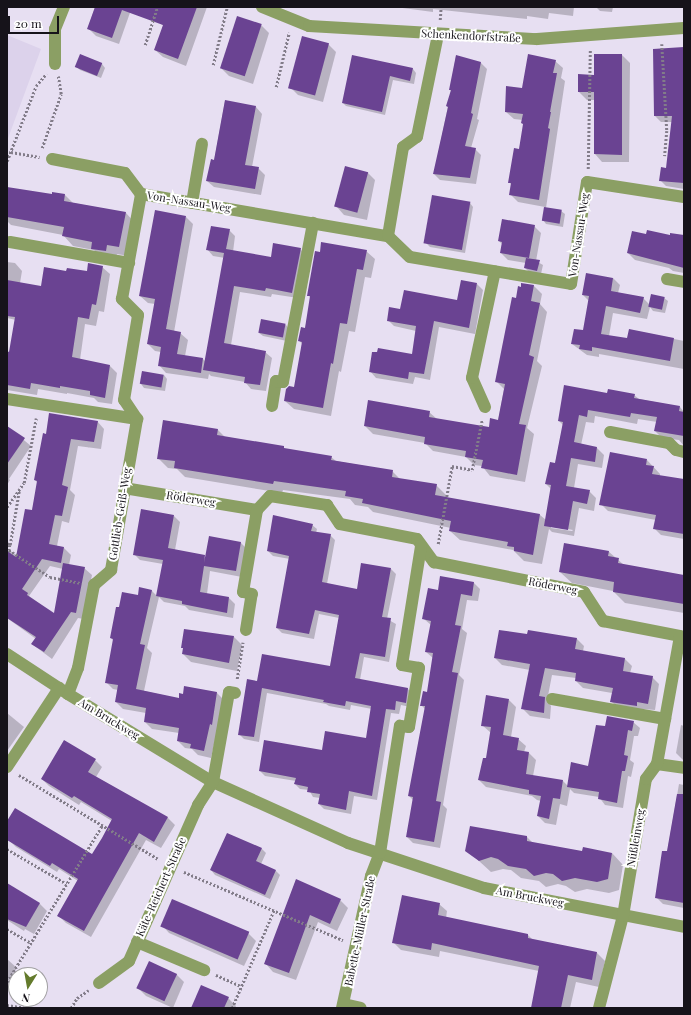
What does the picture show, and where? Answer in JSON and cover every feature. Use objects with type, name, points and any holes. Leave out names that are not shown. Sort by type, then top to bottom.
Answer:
[{"type":"street","points":[[56,64],[55,29],[64,7]]},
{"type":"street","name":"Schenkendorfstraße","points":[[262,7],[309,26],[537,40],[684,28]]},
{"type":"street","points":[[388,236],[403,147],[417,137],[438,35]]},
{"type":"street","points":[[192,203],[202,144]]},
{"type":"street","name":"Von-Nassau-Weg","points":[[52,159],[124,173],[141,194],[388,236],[410,257],[571,284],[587,182],[684,197]]},
{"type":"street","points":[[136,419],[124,400],[138,315],[122,299],[141,194]]},
{"type":"street","points":[[272,406],[276,381],[284,382],[313,223]]},
{"type":"street","points":[[10,242],[129,263]]},
{"type":"street","points":[[485,407],[472,378],[495,271]]},
{"type":"street","points":[[667,279],[684,282]]},
{"type":"street","points":[[7,399],[136,419]]},
{"type":"street","name":"Gottlieb-Geiß-Weg","points":[[94,586],[111,570],[136,419]]},
{"type":"street","points":[[610,432],[669,443],[676,450],[684,452]]},
{"type":"street","name":"Röderweg","points":[[124,488],[257,510]]},
{"type":"street","points":[[246,630],[252,594],[243,592],[257,510],[270,496],[327,505],[340,524],[418,539],[421,546],[434,562]]},
{"type":"street","points":[[380,853],[400,726],[409,728],[419,668],[402,665],[421,546]]},
{"type":"street","name":"Röderweg","points":[[434,562],[584,592],[603,621],[682,635]]},
{"type":"street","points":[[10,770],[78,668],[94,586]]},
{"type":"street","name":"Nüßleinweg","points":[[599,1008],[623,916],[646,779],[657,764],[682,635]]},
{"type":"street","name":"Am Bruckweg","points":[[7,654],[64,691],[213,782],[348,843],[484,888],[684,927]]},
{"type":"street","points":[[213,782],[229,692],[235,693]]},
{"type":"street","points":[[552,699],[665,718]]},
{"type":"street","points":[[657,764],[684,768]]},
{"type":"street","name":"Käte-Reichert-Straße","points":[[99,984],[129,961],[198,805],[213,782]]},
{"type":"street","name":"Babette-Müller-Straße","points":[[343,1006],[371,876],[380,853]]},
{"type":"street","points":[[137,942],[204,970]]},
{"type":"street","points":[[343,1006],[361,1008]]},
{"type":"path","points":[[145,45],[157,7]]},
{"type":"path","points":[[213,65],[227,7]]},
{"type":"path","points":[[276,87],[292,20]]},
{"type":"path","points":[[661,29],[667,131],[665,156]]},
{"type":"path","points":[[587,182],[589,156],[591,35]]},
{"type":"path","points":[[7,161],[36,86],[56,64]]},
{"type":"path","points":[[39,157],[61,94],[56,64]]},
{"type":"path","points":[[11,152],[52,159]]},
{"type":"path","points":[[7,507],[24,483],[38,403]]},
{"type":"path","points":[[434,562],[452,466],[472,470],[485,407]]},
{"type":"path","points":[[19,491],[8,544],[9,550],[50,577],[94,586]]},
{"type":"path","points":[[235,693],[246,630]]},
{"type":"path","points":[[10,770],[171,867],[357,946]]},
{"type":"path","points":[[7,982],[102,826]]},
{"type":"path","points":[[7,849],[67,884]]},
{"type":"path","points":[[232,1008],[274,910]]},
{"type":"path","points":[[7,929],[31,943]]},
{"type":"path","points":[[204,970],[241,986]]},
{"type":"path","points":[[71,1008],[77,998],[99,984]]},
{"type":"path","points":[[7,1005],[25,1008]]},
{"type":"shaded area","points":[[7,35],[41,49],[7,141]]},
{"type":"building","points":[[95,7],[197,7],[178,59],[154,50],[163,25],[122,10],[112,38],[87,29]]},
{"type":"building","points":[[237,16],[262,24],[245,76],[220,68]]},
{"type":"building","points":[[302,36],[329,43],[315,95],[288,88]]},
{"type":"building","points":[[684,47],[684,183],[659,181],[661,167],[666,168],[672,116],[654,116],[653,49]]},
{"type":"building","points":[[80,54],[102,63],[97,76],[75,67]]},
{"type":"building","points":[[528,54],[556,60],[553,73],[557,73],[550,112],[548,128],[550,129],[539,200],[509,195],[511,183],[508,183],[514,148],[519,149],[523,114],[505,112],[506,86],[522,88]]},
{"type":"building","points":[[594,54],[622,54],[622,155],[594,154],[594,92],[578,92],[578,74],[594,75]]},
{"type":"building","points":[[352,55],[413,68],[410,81],[390,76],[382,112],[342,103]]},
{"type":"building","points":[[456,55],[481,62],[471,113],[473,114],[465,146],[476,148],[470,178],[433,174],[448,107],[446,106],[451,90],[449,90]]},
{"type":"building","points":[[225,100],[256,106],[245,165],[259,167],[255,189],[206,181],[211,159],[214,160]]},
{"type":"building","points":[[345,166],[368,172],[357,213],[334,207]]},
{"type":"building","points":[[7,187],[52,194],[52,192],[65,194],[64,201],[126,212],[119,247],[107,245],[106,251],[91,249],[92,242],[62,236],[64,227],[7,217]]},
{"type":"building","points":[[432,195],[470,202],[462,250],[423,243]]},
{"type":"building","points":[[544,207],[562,210],[560,224],[542,221]]},
{"type":"building","points":[[155,210],[186,216],[166,329],[181,332],[177,354],[203,358],[201,373],[158,366],[161,347],[147,344],[155,299],[139,296]]},
{"type":"building","points":[[502,219],[535,225],[529,258],[500,253],[502,242],[498,241]]},
{"type":"building","points":[[211,226],[230,229],[226,249],[271,257],[273,243],[301,248],[292,293],[266,288],[265,291],[234,286],[224,343],[266,351],[260,385],[244,383],[245,377],[203,370],[224,253],[206,250]]},
{"type":"building","points":[[647,230],[670,235],[670,233],[684,235],[684,268],[627,253],[632,231],[646,234]]},
{"type":"building","points":[[321,242],[367,250],[363,270],[357,269],[347,324],[340,323],[323,408],[284,401],[286,389],[289,386],[294,387],[302,342],[298,341],[301,327],[305,328],[310,296],[307,296],[315,251],[320,252]]},
{"type":"building","points":[[526,258],[540,260],[537,271],[524,268]]},
{"type":"building","points":[[88,263],[103,266],[96,305],[92,304],[89,319],[78,317],[72,357],[110,365],[105,398],[90,395],[90,391],[60,386],[60,388],[31,383],[30,389],[7,385],[7,351],[9,352],[15,317],[7,316],[7,280],[41,286],[44,267],[66,271],[67,268],[87,271]]},
{"type":"building","points":[[586,273],[613,278],[611,291],[644,297],[640,313],[606,306],[601,334],[627,338],[629,329],[674,338],[670,361],[592,347],[592,351],[579,349],[580,345],[571,344],[574,329],[583,330],[589,296],[582,295]]},
{"type":"building","points":[[461,280],[477,283],[469,328],[434,321],[424,374],[409,372],[408,379],[369,372],[372,352],[377,352],[378,348],[412,354],[416,326],[387,321],[389,307],[400,309],[404,290],[457,300]]},
{"type":"building","points":[[521,283],[534,285],[531,301],[540,303],[529,355],[534,357],[519,424],[526,425],[517,475],[481,468],[483,460],[465,457],[466,451],[424,444],[425,437],[364,426],[368,400],[430,411],[429,417],[489,427],[490,418],[498,420],[505,384],[495,382],[512,297],[516,298],[518,286],[521,287]]},
{"type":"building","points":[[651,294],[665,297],[662,310],[648,307]]},
{"type":"building","points":[[261,319],[286,324],[283,338],[258,333]]},
{"type":"building","points":[[142,371],[164,375],[161,388],[140,384]]},
{"type":"building","points":[[564,385],[607,393],[608,389],[635,394],[634,398],[680,406],[679,411],[684,412],[684,436],[654,431],[657,417],[631,413],[630,417],[588,410],[587,417],[579,415],[574,442],[597,447],[595,462],[571,458],[566,486],[590,490],[587,504],[573,501],[568,530],[544,526],[551,485],[545,484],[550,462],[555,463],[563,422],[558,421]]},
{"type":"building","points":[[49,413],[98,421],[94,442],[71,439],[62,485],[68,487],[62,516],[55,515],[49,544],[64,547],[61,563],[42,559],[22,589],[28,593],[27,595],[54,613],[63,563],[85,567],[76,613],[71,612],[44,652],[31,644],[36,637],[7,618],[7,551],[16,557],[25,509],[32,510],[37,481],[34,480],[43,433],[46,434]]},
{"type":"building","points":[[163,420],[218,429],[217,435],[284,446],[284,448],[332,456],[331,460],[393,470],[392,477],[437,484],[435,495],[540,514],[533,555],[514,551],[514,547],[507,546],[508,542],[449,531],[451,521],[362,503],[363,499],[345,496],[346,491],[274,481],[273,484],[174,468],[175,461],[157,459]]},
{"type":"building","points":[[7,426],[25,438],[7,464]]},
{"type":"building","points":[[610,452],[647,459],[646,465],[654,466],[652,474],[684,479],[684,534],[653,529],[656,515],[599,505]]},
{"type":"building","points":[[141,509],[174,515],[168,548],[205,555],[204,563],[209,536],[241,542],[236,571],[204,566],[200,592],[229,597],[227,613],[182,604],[182,601],[156,596],[163,560],[133,555]]},
{"type":"building","points":[[273,515],[313,524],[311,531],[331,534],[322,582],[357,589],[361,563],[391,568],[382,617],[391,618],[385,657],[360,653],[355,678],[408,688],[406,703],[396,701],[395,710],[386,709],[372,796],[349,791],[346,810],[318,804],[320,794],[307,792],[308,787],[294,784],[296,778],[259,771],[264,740],[322,750],[325,731],[366,738],[371,706],[346,701],[345,706],[323,702],[324,700],[262,688],[254,737],[238,735],[247,679],[257,681],[262,654],[330,666],[339,615],[315,610],[309,634],[276,628],[289,556],[267,551]]},
{"type":"building","points":[[564,543],[609,551],[608,556],[619,558],[618,563],[684,575],[684,604],[613,592],[614,582],[559,572]]},
{"type":"building","points":[[440,576],[474,582],[472,596],[461,594],[455,625],[461,626],[452,672],[458,673],[436,801],[441,802],[434,842],[406,837],[413,797],[408,796],[425,706],[420,706],[423,691],[427,692],[433,653],[425,652],[431,621],[422,619],[428,588],[438,590]]},
{"type":"building","points":[[139,587],[152,590],[140,644],[145,645],[136,689],[179,698],[179,693],[183,694],[184,686],[217,692],[212,725],[210,724],[204,751],[190,748],[191,744],[177,741],[179,728],[144,722],[146,708],[115,702],[118,685],[105,683],[113,639],[110,638],[116,607],[119,607],[122,592],[138,595]]},
{"type":"building","points":[[184,629],[234,636],[229,663],[182,654],[183,648],[181,648]]},
{"type":"building","points":[[499,630],[527,634],[528,630],[577,638],[575,649],[625,658],[623,671],[653,676],[648,704],[637,702],[637,706],[610,702],[613,688],[575,681],[576,673],[545,668],[539,696],[545,697],[544,713],[521,709],[530,664],[494,658]]},
{"type":"building","points":[[486,695],[509,699],[503,735],[519,738],[517,750],[529,752],[526,774],[563,780],[560,799],[553,798],[549,819],[537,816],[541,796],[529,794],[529,790],[478,780],[483,758],[486,758],[491,727],[481,726]]},
{"type":"building","points":[[607,716],[634,721],[632,731],[628,730],[624,755],[628,756],[625,771],[622,771],[617,803],[598,799],[599,792],[567,787],[571,762],[588,766],[596,725],[605,726]]},
{"type":"building","points":[[64,740],[96,759],[88,772],[168,817],[154,842],[139,833],[84,931],[57,916],[78,879],[52,863],[50,866],[7,840],[7,821],[15,808],[92,854],[102,838],[112,819],[74,796],[72,798],[41,779]]},
{"type":"building","points":[[677,794],[684,794],[684,903],[655,898],[662,851],[667,851]]},
{"type":"building","points":[[470,826],[527,836],[527,841],[582,851],[583,847],[612,853],[608,879],[597,882],[575,878],[562,881],[553,874],[546,873],[534,876],[526,869],[508,866],[498,859],[491,857],[479,861],[465,851]]},
{"type":"building","points":[[227,833],[262,848],[256,861],[276,870],[265,895],[210,870]]},
{"type":"building","points":[[296,879],[341,899],[330,924],[310,915],[289,973],[264,964]]},
{"type":"building","points":[[7,883],[40,903],[26,927],[7,919]]},
{"type":"building","points":[[402,895],[440,903],[438,915],[528,934],[528,938],[597,952],[592,980],[568,975],[561,1008],[531,1008],[539,966],[432,943],[431,950],[392,943]]},
{"type":"building","points":[[172,899],[249,932],[238,959],[160,927]]},
{"type":"building","points":[[149,961],[177,974],[164,1001],[136,988]]},
{"type":"building","points":[[201,985],[229,997],[224,1008],[191,1008]]}]
